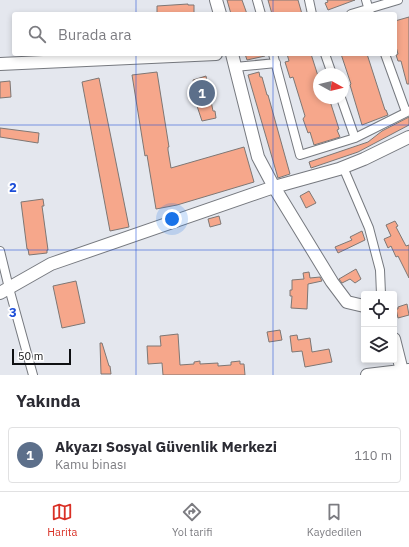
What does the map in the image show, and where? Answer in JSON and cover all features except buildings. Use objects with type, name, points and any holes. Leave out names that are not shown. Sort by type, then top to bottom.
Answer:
[{"type":"main road","points":[[216,0],[219,12]]},
{"type":"main road","points":[[0,64],[173,56]]},
{"type":"main road","points":[[232,56],[258,157],[274,187],[332,282],[347,302],[361,305]]},
{"type":"main road","points":[[4,291],[51,264],[274,187],[343,167],[364,159],[409,137]]},
{"type":"main road","points":[[367,375],[407,371],[397,346]]},
{"type":"street","points":[[257,0],[260,12]]},
{"type":"street","points":[[309,0],[312,12]]},
{"type":"street","points":[[366,0],[370,11],[398,0]]},
{"type":"street","points":[[274,56],[300,156],[355,138],[407,111],[386,56]]},
{"type":"street","points":[[326,56],[330,68]]},
{"type":"street","points":[[235,67],[276,63]]},
{"type":"street","points":[[343,104],[355,138]]},
{"type":"street","points":[[343,167],[369,228],[380,270],[381,291]]},
{"type":"street","points":[[0,251],[4,291],[33,375]]},
{"type":"place","name":"Akyazı Sosyal Güvenlik Merkezi","points":[[202,93]]}]
